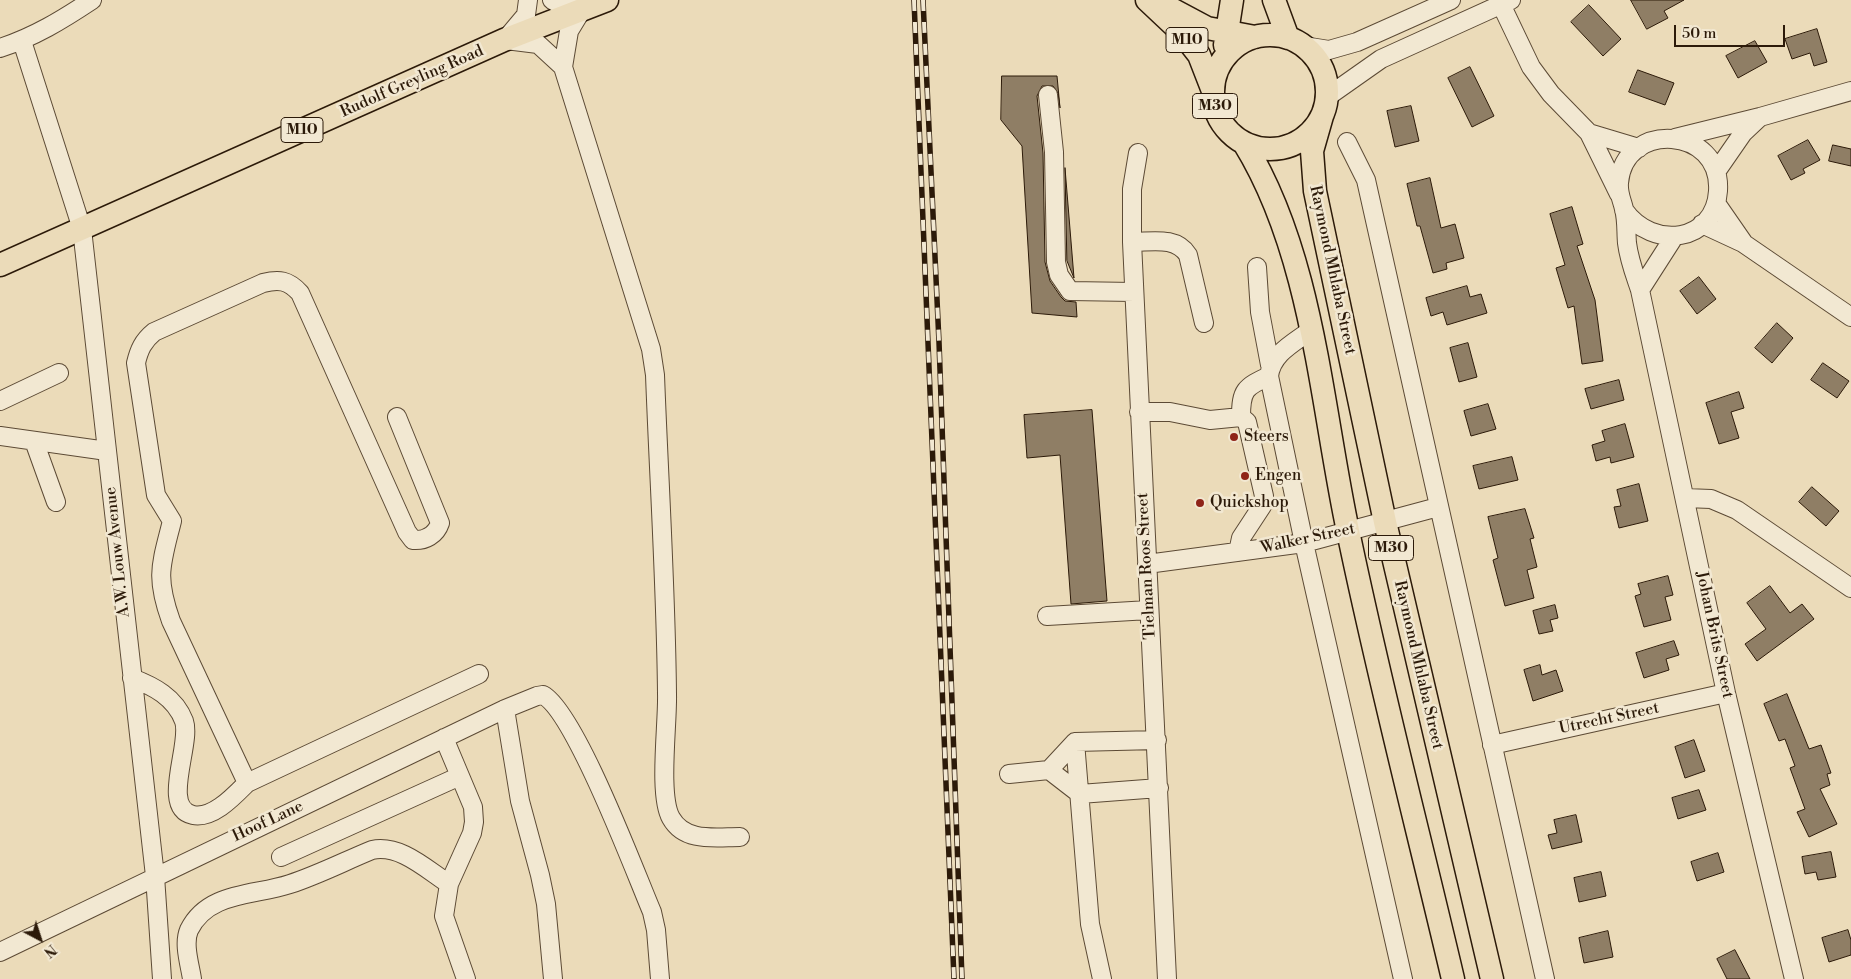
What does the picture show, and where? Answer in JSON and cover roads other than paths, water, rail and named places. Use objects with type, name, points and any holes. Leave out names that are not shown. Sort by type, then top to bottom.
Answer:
[{"type":"main road","name":"Rudolf Greyling Road","points":[[0,266],[504,40],[582,8],[607,0]]},
{"type":"main road","name":"M10","points":[[1147,0],[1181,32],[1199,55],[1213,91]]},
{"type":"main road","name":"M10","points":[[1154,0],[1208,28],[1255,37]]},
{"type":"main road","name":"Raymond Mhlaba Street","points":[[1232,0],[1222,61],[1213,91],[1215,107],[1221,122],[1231,134],[1244,143],[1262,148],[1280,148],[1297,142],[1312,131],[1324,106]]},
{"type":"main road","name":"Raymond Mhlaba Street","points":[[1274,0],[1296,42]]},
{"type":"main road","name":"Raymond Mhlaba Street","points":[[1222,61],[1239,44],[1255,37],[1272,35],[1296,42],[1318,60],[1326,78],[1324,106],[1312,151],[1312,170],[1385,522],[1492,979]]},
{"type":"main road","name":"Raymond Mhlaba Street","points":[[1244,143],[1274,199],[1288,240],[1311,330],[1348,531],[1453,979]]},
{"type":"street","points":[[0,48],[22,41],[54,25],[92,0]]},
{"type":"street","points":[[504,40],[526,15],[528,0]]},
{"type":"street","points":[[552,0],[559,4],[582,8],[569,31],[563,67],[652,358],[667,695],[666,783],[670,816],[685,833],[699,836],[740,837]]},
{"type":"street","points":[[1296,42],[1328,50],[1357,42],[1451,0]]},
{"type":"street","points":[[1324,106],[1380,59],[1504,2],[1531,67],[1550,94],[1589,133],[1622,204],[1640,228],[1662,237],[1674,237],[1689,232],[1702,224],[1716,203],[1718,187],[1716,172],[1710,159],[1700,148],[1688,141],[1674,138]]},
{"type":"street","points":[[504,40],[538,44],[563,67]]},
{"type":"street","name":"A.W. Louw Avenue","points":[[22,41],[82,229],[155,876],[162,979]]},
{"type":"street","points":[[1622,204],[1619,183],[1622,170],[1629,158],[1650,141],[1674,138],[1760,117],[1851,91]]},
{"type":"street","points":[[1048,95],[1054,152],[1056,262],[1059,275],[1070,290],[1134,292]]},
{"type":"street","points":[[1716,172],[1744,133],[1760,117]]},
{"type":"street","points":[[1589,133],[1639,148]]},
{"type":"street","points":[[1347,142],[1366,180],[1545,979]]},
{"type":"street","name":"Tielman Roos Street","points":[[1138,153],[1132,189],[1132,242],[1167,979]]},
{"type":"street","points":[[1716,203],[1743,243]]},
{"type":"street","name":"Johan Brits Street","points":[[1622,204],[1630,262],[1640,290],[1726,693],[1794,979]]},
{"type":"street","points":[[1702,224],[1743,243],[1851,317]]},
{"type":"street","points":[[1640,290],[1674,237]]},
{"type":"street","points":[[1132,242],[1176,243],[1184,249],[1188,255],[1204,323]]},
{"type":"street","points":[[1257,267],[1260,312],[1270,371],[1304,543],[1404,979]]},
{"type":"street","points":[[247,783],[171,621],[162,595],[160,570],[172,521],[156,495],[136,363],[139,349],[154,332],[263,283],[276,280],[285,281],[294,286],[300,293],[407,532],[414,540],[420,540],[434,534],[440,523],[397,417]]},
{"type":"street","name":"Raymond Mhlaba Street","points":[[1241,417],[1241,398],[1245,390],[1270,371],[1276,356],[1311,330]]},
{"type":"street","points":[[0,401],[60,373]]},
{"type":"street","points":[[1139,412],[1170,412],[1210,420],[1241,417],[1250,428],[1264,496],[1262,506],[1246,528],[1238,552]]},
{"type":"street","points":[[0,436],[107,451]]},
{"type":"street","points":[[34,441],[56,502]]},
{"type":"street","points":[[1260,477],[1289,470]]},
{"type":"street","points":[[1684,498],[1711,499],[1737,510],[1851,588]]},
{"type":"street","name":"Walker Street","points":[[1147,564],[1304,543],[1438,507]]},
{"type":"street","points":[[1047,616],[1149,610]]},
{"type":"street","points":[[132,678],[156,687],[172,703],[184,720],[186,738],[176,794],[178,805],[186,814],[198,816],[212,811],[228,801],[247,783],[478,674]]},
{"type":"street","name":"Utrecht Street","points":[[1492,745],[1726,693]]},
{"type":"street","name":"Hoof Lane","points":[[0,952],[444,738],[537,696],[549,698],[559,709],[602,794],[655,921],[660,979]]},
{"type":"street","points":[[505,710],[520,801],[546,904],[552,979]]},
{"type":"street","points":[[444,738],[473,807],[474,822],[472,833],[449,884],[444,916],[466,979]]},
{"type":"street","points":[[1009,774],[1049,770],[1075,742],[1157,740]]},
{"type":"street","points":[[1075,742],[1090,924],[1102,979]]},
{"type":"street","points":[[1049,770],[1080,794],[1159,788]]},
{"type":"street","points":[[281,857],[460,776]]},
{"type":"street","points":[[192,979],[187,944],[188,931],[205,910],[224,899],[290,884],[372,850],[383,848],[394,850],[449,884]]},
{"type":"railway","points":[[914,0],[954,979]]},
{"type":"railway","points":[[923,0],[939,342],[962,979]]},
{"type":"place","name":"Steers","points":[[1234,437]]},
{"type":"place","name":"Engen","points":[[1245,476]]},
{"type":"place","name":"Quickshop","points":[[1200,503]]}]
